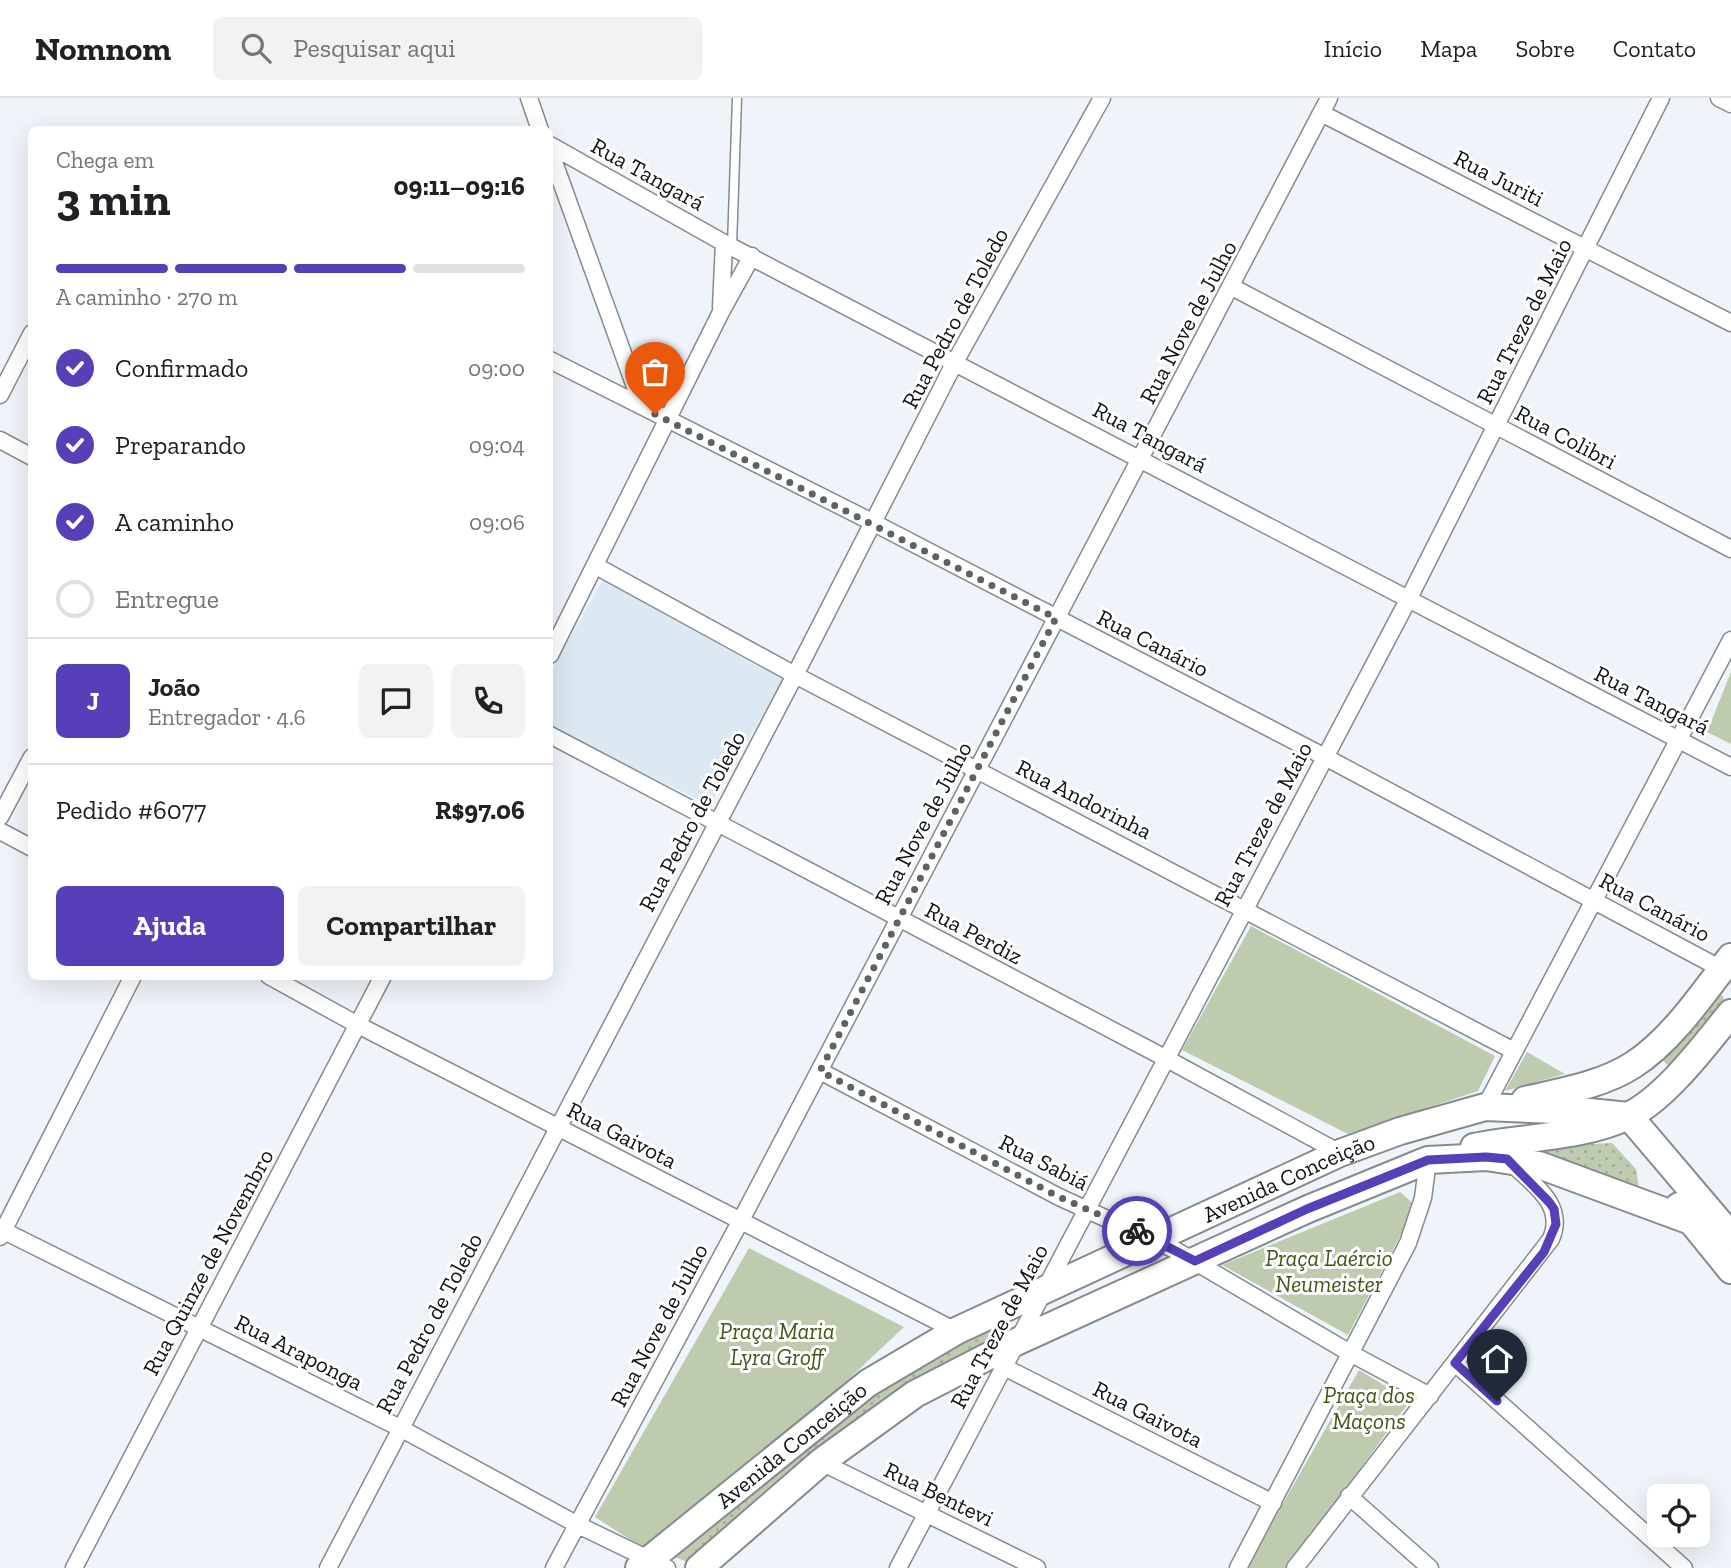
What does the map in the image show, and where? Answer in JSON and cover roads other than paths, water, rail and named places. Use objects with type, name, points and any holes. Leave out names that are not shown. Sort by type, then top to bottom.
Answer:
[{"type":"main road","points":[[1485,1107],[1548,1095],[1617,1074],[1633,1065],[1666,1036],[1728,967]]},
{"type":"main road","points":[[1428,1160],[1500,1142],[1583,1130],[1629,1116],[1658,1095],[1729,1020]]},
{"type":"main road","points":[[1629,1116],[1666,1036]]},
{"type":"main road","points":[[1658,1095],[1668,1164]]},
{"type":"main road","name":"Avenida Conceição","points":[[652,1565],[868,1383],[956,1331],[1340,1153],[1400,1131],[1485,1107],[1629,1116]]},
{"type":"main road","points":[[1629,1116],[1731,1236]]},
{"type":"main road","points":[[1629,1116],[1688,1220]]},
{"type":"main road","name":"Avenida Conceição","points":[[699,1568],[821,1462],[915,1394],[1016,1342],[1307,1209],[1428,1160],[1486,1157],[1507,1159],[1577,1177],[1688,1220],[1731,1270]]},
{"type":"street","points":[[529,98],[539,126]]},
{"type":"street","name":"Rua Pedro de Toledo","points":[[328,1568],[795,675],[955,362],[1102,98]]},
{"type":"street","name":"Rua Treze de Maio","points":[[898,1568],[1002,1366],[1408,600],[1661,98]]},
{"type":"street","points":[[1719,98],[1731,104]]},
{"type":"street","name":"Rua Juriti","points":[[1325,105],[1587,249],[1731,323]]},
{"type":"street","name":"Rua Nove de Julho","points":[[554,1568],[820,1071],[1325,105]]},
{"type":"street","name":"Rua Tangará","points":[[553,147],[728,244],[1731,767]]},
{"type":"street","points":[[553,158],[642,406]]},
{"type":"street","points":[[721,312],[728,244]]},
{"type":"street","points":[[553,649],[721,312],[752,256]]},
{"type":"street","name":"Rua Colibri","points":[[1232,287],[1731,549]]},
{"type":"street","points":[[0,395],[28,341]]},
{"type":"street","name":"Rua Canário","points":[[553,362],[668,422],[874,523],[1325,757],[1593,900],[1728,967]]},
{"type":"street","points":[[0,440],[28,455]]},
{"type":"street","name":"Rua Andorinha","points":[[596,566],[795,675],[1514,1051]]},
{"type":"street","points":[[1485,1107],[1593,900],[1681,741],[1731,640]]},
{"type":"street","name":"Rua Perdiz","points":[[553,737],[1167,1059],[1340,1153]]},
{"type":"street","points":[[0,817],[28,764]]},
{"type":"street","points":[[0,831],[28,846]]},
{"type":"street","points":[[1,1232],[131,980]]},
{"type":"street","name":"Rua Gaivota","points":[[276,980],[358,1025],[956,1331]]},
{"type":"street","name":"Rua Quinze de Novembro","points":[[74,1568],[381,980]]},
{"type":"street","name":"Rua Sabiá","points":[[820,1071],[1086,1210],[1155,1239],[1350,1353],[1430,1396]]},
{"type":"street","points":[[1295,1568],[1349,1496],[1544,1252],[1555,1231],[1554,1209],[1507,1159]]},
{"type":"street","points":[[1238,1568],[1408,1243],[1423,1198],[1428,1160]]},
{"type":"street","name":"Rua Araponga","points":[[1,1232],[400,1428],[652,1565]]},
{"type":"street","points":[[1455,1363],[1684,1568]]},
{"type":"street","name":"Rua Gaivota","points":[[1002,1366],[1273,1503]]},
{"type":"street","name":"Rua Bentevi","points":[[821,1462],[1037,1568]]},
{"type":"street","points":[[1349,1496],[1430,1568]]},
{"type":"lane","points":[[728,244],[737,98]]},
{"type":"park label","name":"Praça Laércio Neumeister","points":[[1329,1271]]},
{"type":"park label","name":"Praça Maria Lyra Groff","points":[[777,1344]]},
{"type":"park label","name":"Praça dos Maçons","points":[[1369,1408]]}]
